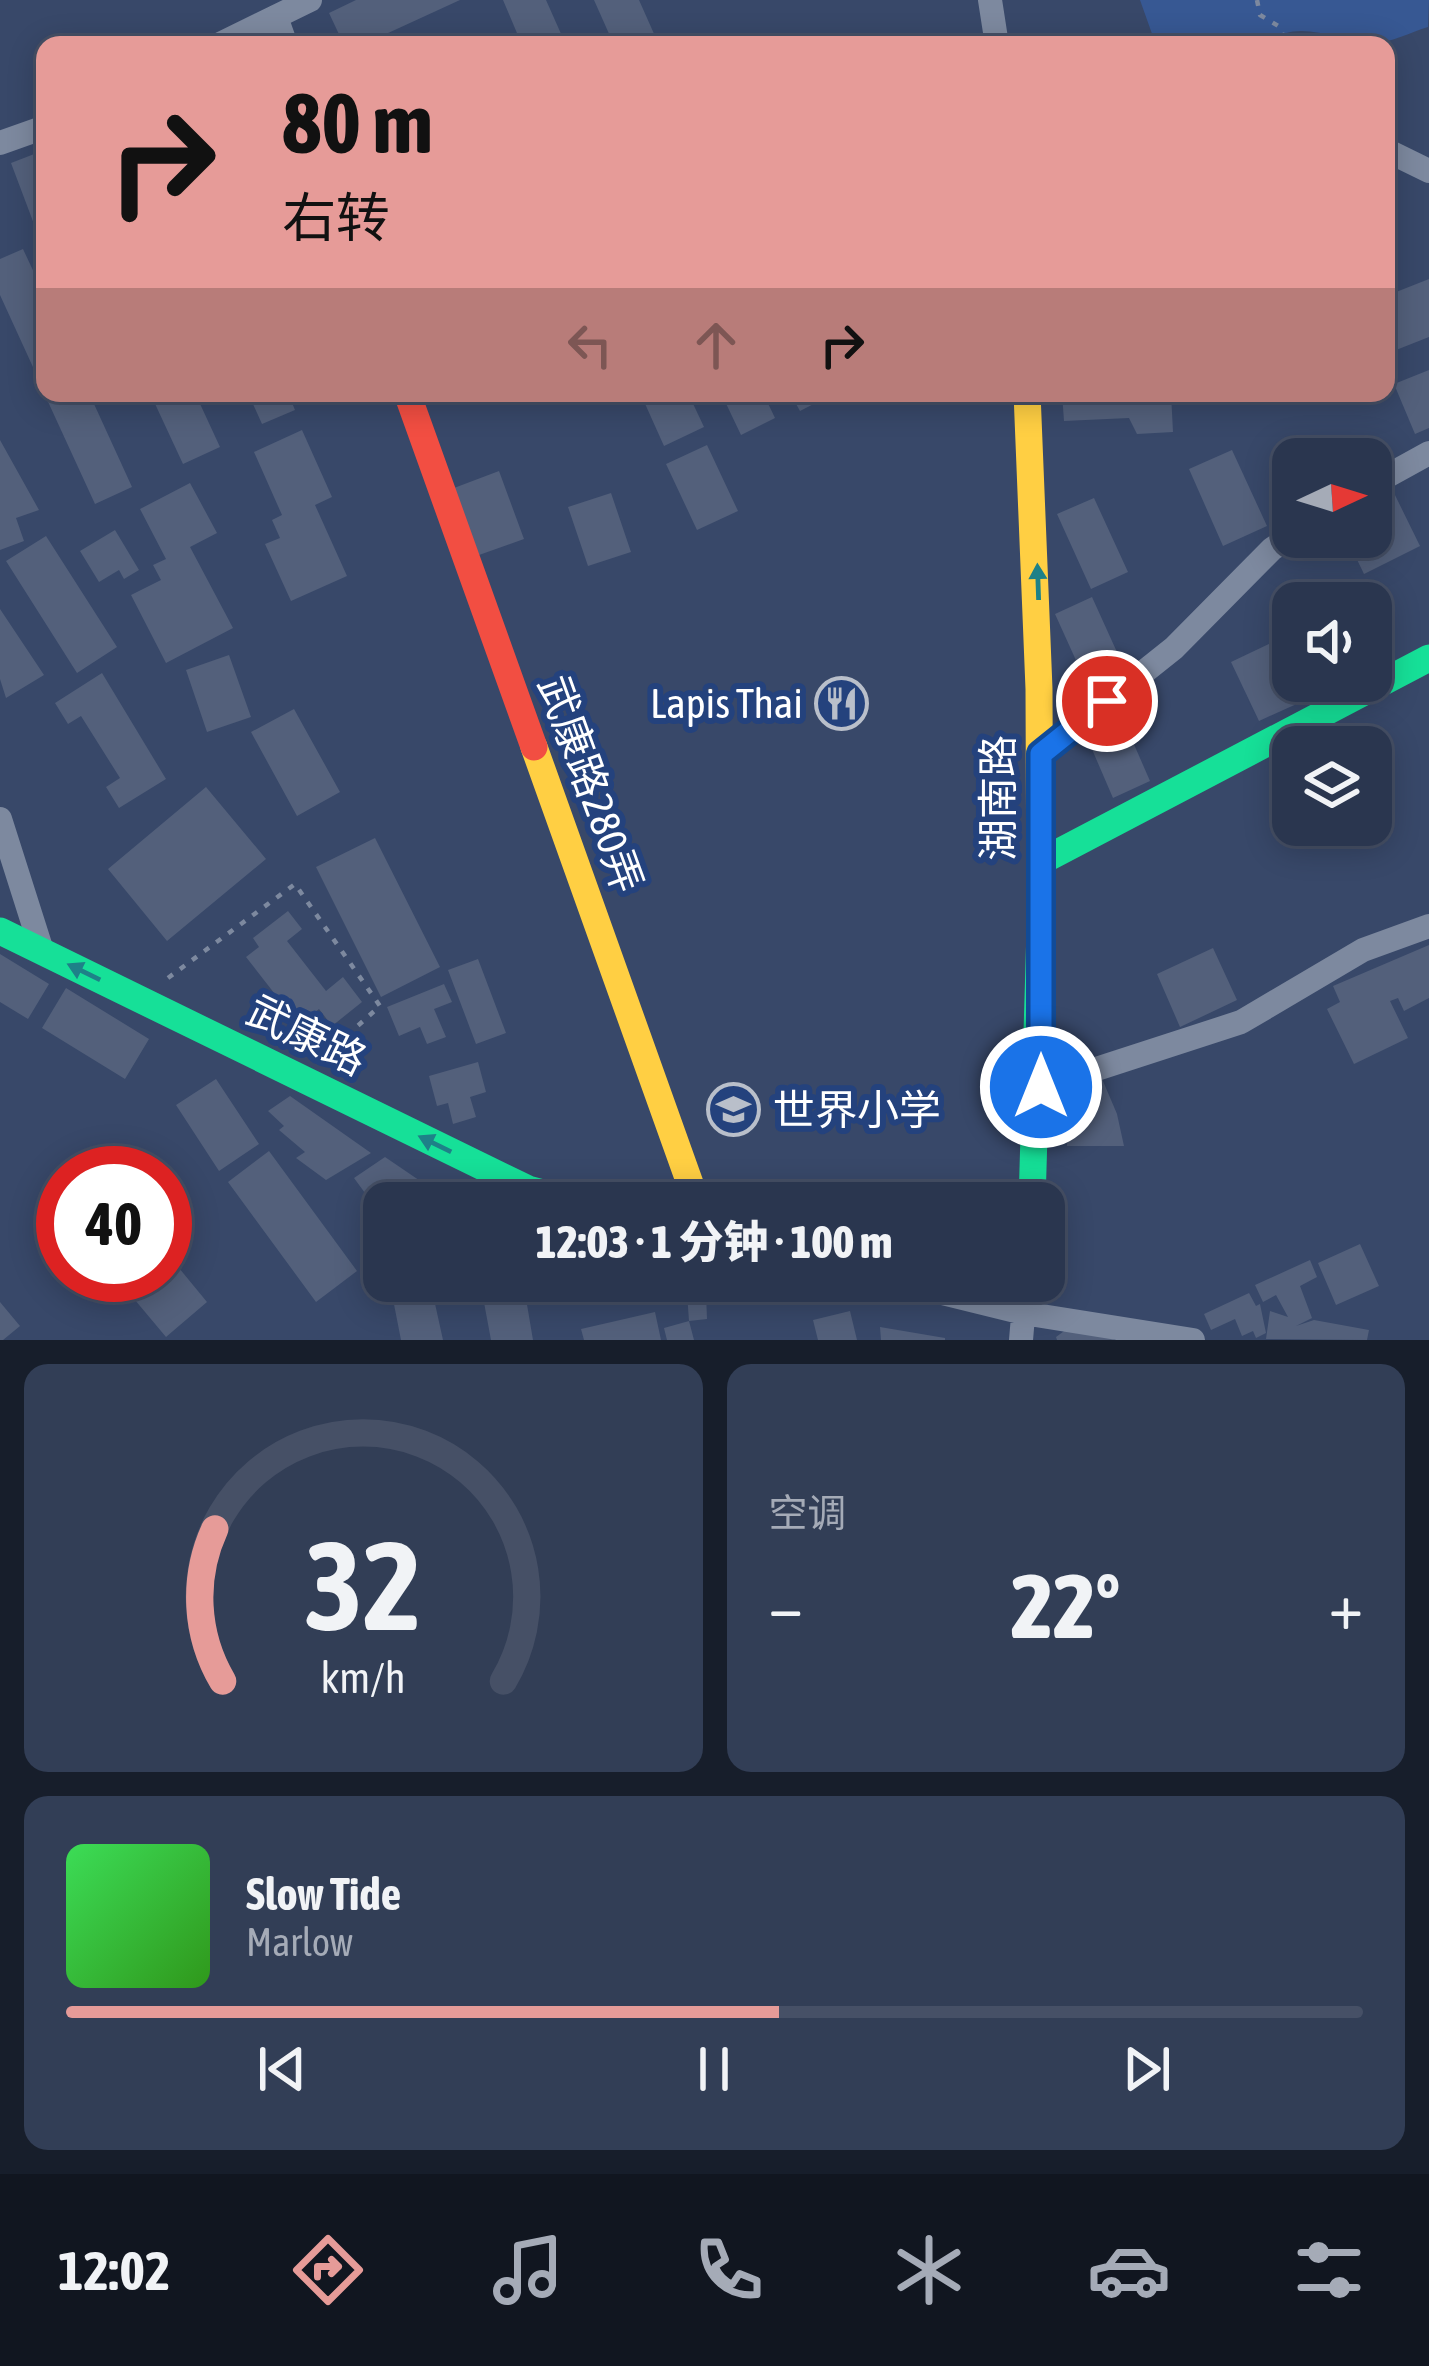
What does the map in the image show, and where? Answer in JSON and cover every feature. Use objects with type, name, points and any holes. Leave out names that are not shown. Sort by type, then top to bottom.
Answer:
[{"type":"street","points":[[236,36],[310,0]]},
{"type":"street","points":[[990,0],[996,36]]},
{"type":"street","points":[[276,16],[283,36]]},
{"type":"street","points":[[0,143],[36,130]]},
{"type":"street","points":[[1395,154],[1429,171]]},
{"type":"street","name":"武康路280弄","points":[[410,402],[689,1182]]},
{"type":"street","name":"湖南路","points":[[1028,402],[1038,572],[1041,754],[1041,1087],[1034,1182]]},
{"type":"street","points":[[1392,473],[1429,453]]},
{"type":"street","points":[[1041,754],[1174,648],[1272,548]]},
{"type":"street","points":[[1040,862],[1429,658]]},
{"type":"street","points":[[0,819],[42,951]]},
{"type":"street","points":[[1041,1087],[1241,1022],[1363,950],[1429,926]]},
{"type":"street","name":"武康路","points":[[0,931],[512,1182]]},
{"type":"street","points":[[981,1302],[1193,1340]]},
{"type":"street","points":[[1021,1340],[1024,1302]]},
{"type":"path","points":[[1257,0],[1260,15],[1280,27],[1283,36]]},
{"type":"path","points":[[140,999],[295,884],[380,1006],[299,1078]]},
{"type":"shaded area","points":[[1140,0],[1429,0],[1428,27],[1395,39],[1303,31],[1280,36],[1153,36]]},
{"type":"building","points":[[356,0],[460,0],[382,36],[340,36],[329,13]]},
{"type":"building","points":[[503,0],[546,0],[562,36],[518,36]]},
{"type":"building","points":[[594,0],[639,0],[655,36],[610,36]]},
{"type":"building","points":[[36,153],[36,229],[11,163]]},
{"type":"building","points":[[23,249],[36,277],[36,374],[0,295],[0,259]]},
{"type":"building","points":[[1429,279],[1429,337],[1395,350],[1395,292]]},
{"type":"building","points":[[1429,370],[1429,428],[1415,434],[1395,384]]},
{"type":"building","points":[[48,402],[93,402],[132,487],[95,504]]},
{"type":"building","points":[[154,402],[199,402],[220,447],[183,464]]},
{"type":"building","points":[[252,402],[292,402],[295,410],[262,424]]},
{"type":"building","points":[[644,402],[692,402],[704,427],[664,446]]},
{"type":"building","points":[[725,402],[767,402],[775,418],[741,435]]},
{"type":"building","points":[[795,402],[818,402],[800,411]]},
{"type":"building","points":[[1063,402],[1171,402],[1173,432],[1137,434],[1129,418],[1064,421]]},
{"type":"building","points":[[302,430],[332,497],[315,505],[347,576],[291,601],[265,544],[280,538],[272,520],[282,515],[254,452]]},
{"type":"building","points":[[0,440],[39,510],[16,518],[24,541],[0,550]]},
{"type":"building","points":[[707,445],[738,511],[697,530],[666,464]]},
{"type":"building","points":[[1232,450],[1267,526],[1223,546],[1189,469]]},
{"type":"building","points":[[499,471],[524,539],[479,555],[454,488]]},
{"type":"building","points":[[190,483],[217,533],[190,547],[233,628],[166,663],[131,595],[161,580],[153,565],[166,559],[140,509]]},
{"type":"building","points":[[611,493],[631,552],[588,566],[568,507]]},
{"type":"building","points":[[1392,494],[1420,546],[1364,574],[1356,558],[1392,558]]},
{"type":"building","points":[[1094,498],[1128,572],[1091,589],[1057,514]]},
{"type":"building","points":[[115,530],[139,570],[124,579],[119,570],[99,582],[80,551]]},
{"type":"building","points":[[46,536],[117,647],[77,673],[6,561]]},
{"type":"building","points":[[1092,597],[1126,672],[1089,689],[1055,614]]},
{"type":"building","points":[[0,609],[44,675],[6,698],[0,679]]},
{"type":"building","points":[[1272,642],[1272,702],[1301,702],[1259,721],[1231,662]]},
{"type":"building","points":[[229,655],[251,717],[207,732],[186,670]]},
{"type":"building","points":[[102,673],[166,779],[119,808],[106,787],[120,778],[81,716],[68,724],[55,703]]},
{"type":"building","points":[[294,709],[340,792],[297,816],[251,732]]},
{"type":"building","points":[[1122,717],[1150,781],[1113,798],[1085,733]]},
{"type":"building","points":[[206,787],[266,859],[167,941],[108,869]]},
{"type":"building","points":[[375,838],[440,967],[381,997],[316,867]]},
{"type":"building","points":[[288,911],[302,929],[287,941],[326,991],[343,977],[362,1002],[332,1026],[319,1009],[299,1025],[246,957],[259,947],[253,938]]},
{"type":"building","points":[[1429,945],[1429,998],[1404,1011],[1398,998],[1390,1001],[1408,1038],[1354,1064],[1327,1009],[1340,1002],[1333,986]]},
{"type":"building","points":[[1213,948],[1237,1000],[1180,1027],[1157,974]]},
{"type":"building","points":[[0,954],[49,984],[28,1019],[0,1002]]},
{"type":"building","points":[[478,959],[506,1033],[476,1044],[448,970]]},
{"type":"building","points":[[444,984],[452,1002],[434,1009],[446,1037],[427,1044],[420,1027],[399,1036],[387,1007]]},
{"type":"building","points":[[66,988],[149,1039],[125,1079],[42,1028]]},
{"type":"building","points":[[478,1062],[486,1092],[470,1097],[476,1117],[453,1124],[448,1103],[437,1106],[429,1076]]},
{"type":"building","points":[[1100,1074],[1124,1146],[1067,1146],[1070,1089]]},
{"type":"building","points":[[216,1079],[259,1144],[219,1171],[176,1105]]},
{"type":"building","points":[[290,1096],[371,1153],[326,1180],[296,1158],[305,1152],[279,1130],[284,1126],[268,1111]]},
{"type":"building","points":[[269,1151],[357,1271],[316,1302],[228,1182]]},
{"type":"building","points":[[385,1157],[422,1182],[363,1182],[363,1190],[354,1178]]},
{"type":"building","points":[[1360,1244],[1379,1286],[1336,1305],[1318,1263]]},
{"type":"building","points":[[1310,1260],[1317,1277],[1300,1286],[1312,1318],[1296,1326],[1314,1320],[1369,1330],[1367,1340],[1266,1339],[1270,1311],[1288,1317],[1276,1295],[1263,1302],[1255,1285]]},
{"type":"building","points":[[192,1284],[207,1302],[166,1337],[137,1302],[192,1302]]},
{"type":"building","points":[[1249,1293],[1256,1306],[1260,1304],[1266,1333],[1256,1338],[1253,1331],[1242,1336],[1235,1319],[1211,1330],[1204,1314]]},
{"type":"building","points":[[0,1302],[20,1326],[3,1340],[0,1340]]},
{"type":"building","points":[[394,1302],[435,1302],[443,1340],[401,1340]]},
{"type":"building","points":[[484,1302],[527,1302],[533,1340],[491,1340]]},
{"type":"building","points":[[688,1302],[706,1302],[707,1319],[689,1321]]},
{"type":"building","points":[[850,1311],[857,1340],[818,1340],[813,1320]]},
{"type":"building","points":[[655,1312],[661,1340],[584,1340],[581,1329]]},
{"type":"building","points":[[689,1321],[694,1340],[667,1340],[664,1328]]},
{"type":"building","points":[[1071,1326],[1107,1328],[1114,1340],[1057,1340]]},
{"type":"building","points":[[880,1327],[945,1338],[945,1340],[881,1340]]},
{"type":"traffic: fast","points":[[1040,862],[1429,658]]},
{"type":"traffic: fast","points":[[1033,1182],[1040,930]]},
{"type":"traffic: fast","points":[[0,931],[514,1182]]},
{"type":"traffic: slow","points":[[1027,402],[1039,689],[1040,930]]},
{"type":"traffic: slow","points":[[534,747],[689,1182]]},
{"type":"traffic: jam","points":[[410,402],[534,747]]},
{"type":"place","name":"Lapis Thai","points":[[842,703]]},
{"type":"place","name":"世界小学","points":[[734,1110]]},
{"type":"route","points":[[1041,1087],[1041,754],[1107,701]]}]
